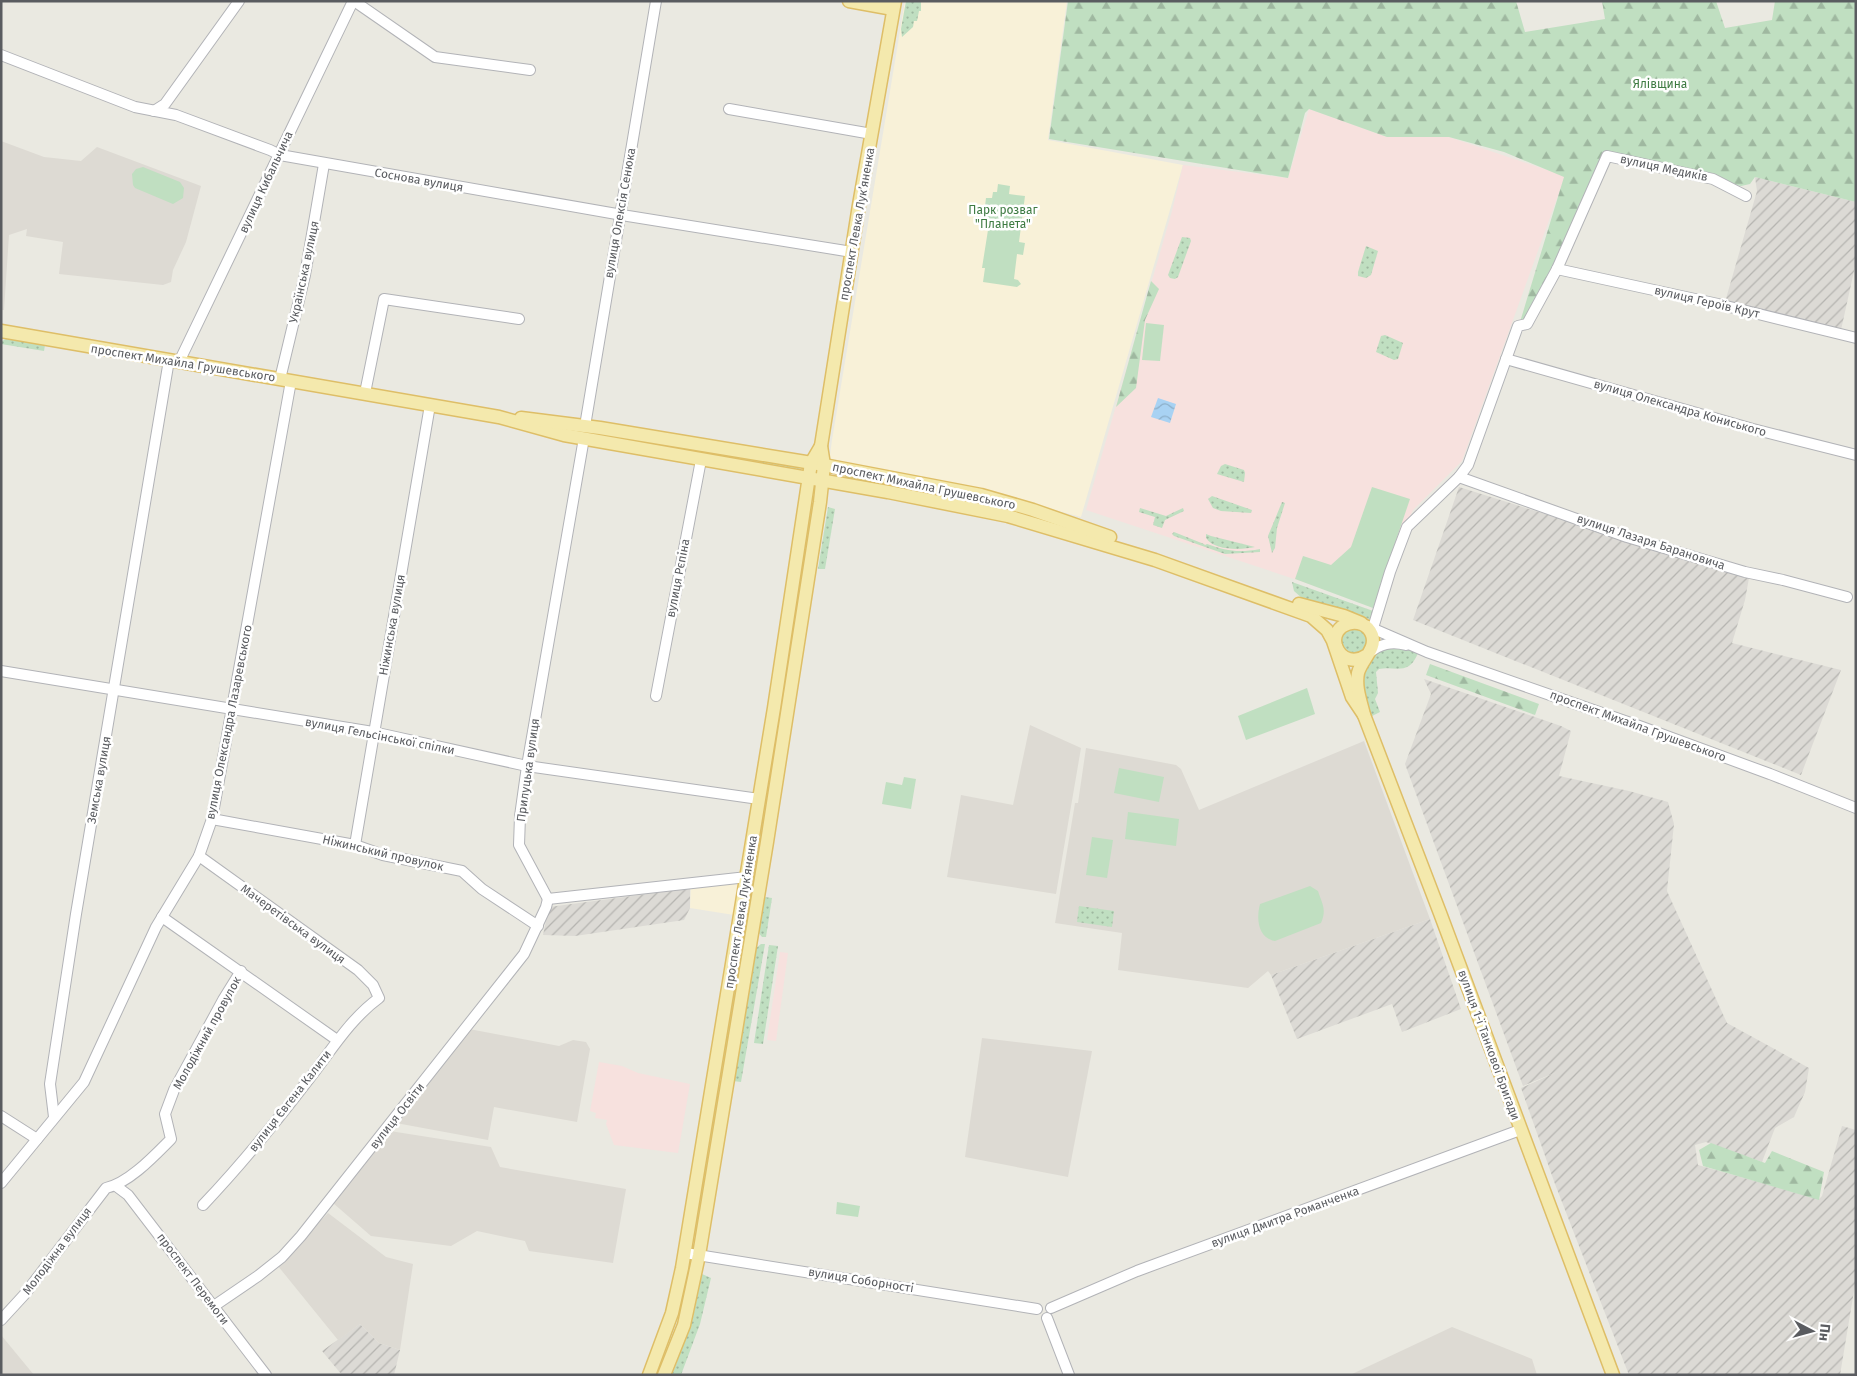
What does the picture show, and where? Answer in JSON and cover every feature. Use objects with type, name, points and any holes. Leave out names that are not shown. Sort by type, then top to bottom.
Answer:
[{"type":"main road","points":[[849,1],[894,5]]},
{"type":"main road","name":"проспект Левка Лукʼяненка","points":[[664,1375],[684,1325],[699,1255],[767,842],[816,479],[811,462],[820,446],[894,5]]},
{"type":"main road","name":"проспект Михайла Грушевського","points":[[1,331],[499,417],[530,418],[701,460],[816,479],[1008,516],[1154,560],[1311,616],[1327,630],[1337,648]]},
{"type":"main road","name":"проспект Михайла Грушевського","points":[[584,432],[811,462],[981,495],[1033,510],[1290,601],[1344,616],[1369,630]]},
{"type":"main road","name":"проспект Левка Лукʼяненка","points":[[649,1375],[672,1313],[685,1253],[759,799],[816,479],[824,465],[820,446]]},
{"type":"main road","points":[[1349,623],[1369,630],[1371,650],[1367,655],[1350,660],[1344,657],[1337,648],[1336,636],[1343,626],[1349,623]]},
{"type":"main road","name":"вулиця 1-ї Танкової Бригади","points":[[1337,648],[1352,697],[1364,715]]},
{"type":"main road","name":"вулиця 1-ї Танкової Бригади","points":[[1367,655],[1360,666],[1358,675],[1358,689],[1364,715],[1437,904],[1612,1375]]},
{"type":"street","points":[[154,111],[165,104],[239,1]]},
{"type":"street","points":[[353,1],[435,57],[530,70]]},
{"type":"street","name":"вулиця Кибальчича","points":[[174,361],[280,155],[353,1]]},
{"type":"street","name":"вулиця Олексія Сенюка","points":[[584,432],[656,1]]},
{"type":"street","name":"Соснова вулиця","points":[[1,54],[135,106],[176,115],[280,155],[324,164],[852,252]]},
{"type":"street","points":[[729,108],[872,134]]},
{"type":"street","name":"вулиця Медиків","points":[[1557,269],[1607,156],[1713,179],[1746,196]]},
{"type":"street","name":"Українська вулиця","points":[[285,380],[324,164]]},
{"type":"street","points":[[1369,630],[1407,527],[1468,465],[1518,326],[1526,324],[1557,269]]},
{"type":"street","name":"вулиця Героїв Крут","points":[[1557,269],[1718,304],[1856,338]]},
{"type":"street","points":[[365,393],[384,299],[519,320]]},
{"type":"street","name":"вулиця Олександра Кониського","points":[[1506,358],[1752,430],[1856,454]]},
{"type":"street","name":"Земська вулиця","points":[[54,1117],[50,1084],[76,914],[114,689],[174,361]]},
{"type":"street","name":"вулиця Олександра Лазаревського","points":[[54,1117],[84,1082],[156,927],[199,856],[212,819],[232,710],[285,380]]},
{"type":"street","name":"Ніжинська вулиця","points":[[355,846],[430,405]]},
{"type":"street","name":"Прилуцька вулиця","points":[[548,899],[519,845],[520,816],[584,432]]},
{"type":"street","name":"вулиця Рєпіна","points":[[656,696],[701,460]]},
{"type":"street","name":"вулиця Лазаря Барановича","points":[[1458,476],[1627,537],[1745,572],[1847,597]]},
{"type":"street","name":"проспект Михайла Грушевського","points":[[1369,630],[1642,727],[1856,808]]},
{"type":"street","name":"проспект Михайла Грушевського","points":[[1367,655],[1377,646],[1386,644],[1399,643],[1419,648]]},
{"type":"street","name":"вулиця Гельсінської спілки","points":[[1,671],[373,732],[527,766],[759,799]]},
{"type":"street","name":"Ніжинський провулок","points":[[212,819],[355,846],[383,855],[462,871],[482,889],[538,926]]},
{"type":"street","name":"Мачеретівська вулиця","points":[[199,856],[358,970],[373,985],[380,998]]},
{"type":"street","points":[[548,899],[746,877]]},
{"type":"street","name":"вулиця Освіти","points":[[214,1306],[282,1257],[301,1236],[524,954],[546,908],[548,899]]},
{"type":"street","points":[[162,917],[337,1040]]},
{"type":"street","name":"Молодіжний провулок","points":[[116,1186],[135,1173],[171,1139],[165,1114],[174,1090],[223,1000],[241,972]]},
{"type":"street","name":"вулиця Євгена Калити","points":[[203,1205],[243,1161],[284,1111],[322,1063],[337,1040],[369,1005],[380,998]]},
{"type":"street","points":[[1,1116],[37,1139]]},
{"type":"street","points":[[1,1183],[54,1117]]},
{"type":"street","name":"вулиця Дмитра Романченка","points":[[1052,1308],[1137,1271],[1520,1130]]},
{"type":"street","name":"проспект Перемоги","points":[[116,1186],[128,1195],[266,1375]]},
{"type":"street","name":"Молодіжна вулиця","points":[[1,1320],[24,1295],[98,1197],[106,1188],[116,1186]]},
{"type":"street","name":"вулиця Соборності","points":[[685,1253],[1036,1309],[1044,1303],[1052,1308]]},
{"type":"street","points":[[1047,1318],[1051,1315],[1052,1308]]},
{"type":"street","points":[[1036,1309],[1040,1317],[1047,1318]]},
{"type":"street","points":[[1047,1318],[1069,1375]]},
{"type":"shaded area","points":[[905,1],[1067,1],[1048,140],[1183,165],[1081,517],[979,490],[829,463]]},
{"type":"shaded area","points":[[1309,109],[1387,137],[1449,137],[1565,176],[1462,461],[1413,510],[1370,604],[1086,510],[1172,211],[1183,165],[1288,178]]},
{"type":"shaded area","points":[[1,141],[44,157],[81,161],[97,147],[201,186],[186,242],[173,270],[171,282],[163,285],[59,274],[63,242],[26,236],[27,229],[9,235],[4,310],[1,310]]},
{"type":"shaded area","points":[[1755,177],[1856,202],[1856,262],[1841,330],[1725,302],[1757,191]]},
{"type":"shaded area","points":[[1459,487],[1749,578],[1745,600],[1732,643],[1841,670],[1801,775],[1413,620]]},
{"type":"shaded area","points":[[1424,679],[1571,731],[1559,776],[1629,791],[1668,802],[1674,824],[1667,891],[1727,1023],[1809,1068],[1805,1092],[1794,1117],[1775,1128],[1762,1162],[1706,1142],[1695,1145],[1698,1165],[1819,1199],[1822,1196],[1842,1126],[1856,1130],[1856,1279],[1840,1375],[1629,1375],[1555,1184],[1521,1088],[1557,1072],[1523,1086],[1405,764],[1431,694]]},
{"type":"shaded area","points":[[1030,725],[1081,748],[1056,894],[947,877],[961,795],[1013,805]]},
{"type":"shaded area","points":[[1364,741],[1430,919],[1271,975],[1268,971],[1248,988],[1118,970],[1122,933],[1055,923],[1075,803],[1078,803],[1086,748],[1176,765],[1181,769],[1199,810]]},
{"type":"shaded area","points":[[741,877],[734,915],[690,908],[691,885]]},
{"type":"shaded area","points":[[690,886],[690,908],[684,920],[575,936],[543,935],[549,907],[685,889]]},
{"type":"shaded area","points":[[1430,919],[1461,1009],[1402,1032],[1392,1004],[1297,1039],[1271,975]]},
{"type":"shaded area","points":[[780,952],[788,953],[776,1041],[767,1040]]},
{"type":"shaded area","points":[[469,1029],[559,1046],[573,1040],[586,1042],[590,1049],[577,1122],[494,1107],[488,1140],[396,1123]]},
{"type":"shaded area","points":[[982,1038],[1092,1051],[1068,1177],[965,1157]]},
{"type":"shaded area","points":[[599,1062],[622,1066],[638,1073],[690,1084],[678,1153],[614,1145],[606,1124],[607,1120],[595,1118],[596,1113],[590,1111]]},
{"type":"shaded area","points":[[390,1131],[491,1147],[500,1167],[626,1189],[613,1263],[529,1251],[525,1241],[477,1231],[451,1246],[371,1236],[333,1203]]},
{"type":"shaded area","points":[[328,1213],[386,1257],[413,1264],[400,1350],[379,1343],[360,1324],[338,1340],[278,1266]]},
{"type":"shaded area","points":[[360,1324],[379,1343],[400,1350],[394,1375],[342,1375],[322,1351]]},
{"type":"shaded area","points":[[1452,1327],[1532,1359],[1537,1375],[1350,1375]]},
{"type":"shaded area","points":[[1,1335],[34,1375],[1,1375]]},
{"type":"green space","points":[[906,1],[921,1],[921,11],[919,11],[917,21],[914,21],[913,27],[902,37],[901,29]]},
{"type":"green space","name":"Ялівщина","points":[[1068,1],[1516,1],[1525,32],[1605,19],[1602,1],[1716,1],[1725,28],[1772,20],[1775,1],[1856,1],[1856,202],[1755,177],[1750,184],[1741,186],[1602,157],[1562,251],[1529,316],[1520,322],[1564,177],[1504,152],[1449,137],[1387,137],[1309,109],[1305,113],[1288,178],[1049,139]]},
{"type":"green space","points":[[143,167],[180,182],[184,188],[183,198],[173,204],[135,188],[132,174],[136,169]]},
{"type":"green space","name":"Парк розваг \"Планета\"","points":[[998,184],[1010,186],[1009,194],[1025,196],[1019,242],[1025,243],[1023,255],[1017,254],[1014,279],[1018,280],[1021,284],[1017,287],[983,282],[985,268],[982,268],[988,230],[982,229],[986,198],[992,198],[993,192],[997,192]]},
{"type":"green space","points":[[1182,237],[1190,238],[1191,241],[1178,277],[1175,279],[1170,278],[1168,275]]},
{"type":"green space","points":[[1366,246],[1378,251],[1371,275],[1366,278],[1358,276],[1358,272]]},
{"type":"green space","points":[[1151,281],[1159,289],[1145,320],[1136,388],[1116,407]]},
{"type":"green space","points":[[1146,323],[1164,325],[1160,361],[1142,360]]},
{"type":"green space","points":[[1385,335],[1403,343],[1398,359],[1394,360],[1376,352],[1381,336]]},
{"type":"green space","points":[[6,339],[45,345],[44,351],[1,344]]},
{"type":"green space","points":[[597,433],[798,467],[800,469],[596,435]]},
{"type":"green space","points":[[1225,464],[1244,470],[1244,482],[1217,474],[1221,466]]},
{"type":"green space","points":[[846,475],[956,495],[1019,510],[1071,529],[993,507],[951,497],[845,478]]},
{"type":"green space","points":[[1372,487],[1410,499],[1373,608],[1295,579],[1303,556],[1331,565],[1351,547]]},
{"type":"green space","points":[[1212,496],[1252,510],[1251,513],[1221,511],[1213,508],[1208,499]]},
{"type":"green space","points":[[1282,502],[1285,503],[1277,528],[1275,548],[1272,553],[1268,536]]},
{"type":"green space","points":[[812,503],[814,503],[754,889],[751,889],[789,653]]},
{"type":"green space","points":[[828,507],[835,509],[825,569],[818,569]]},
{"type":"green space","points":[[1140,508],[1166,516],[1183,508],[1184,511],[1165,520],[1162,528],[1153,525],[1155,517],[1139,512]]},
{"type":"green space","points":[[1174,532],[1205,545],[1233,551],[1260,549],[1260,552],[1225,554],[1174,536],[1172,534]]},
{"type":"green space","points":[[1206,534],[1255,547],[1236,549],[1222,547],[1210,542],[1206,538]]},
{"type":"green space","points":[[1292,582],[1376,612],[1371,620],[1303,599],[1294,591]]},
{"type":"green space","points":[[1354,628],[1363,632],[1367,641],[1363,650],[1354,654],[1345,650],[1341,641],[1345,632]]},
{"type":"green space","points":[[1390,647],[1403,648],[1418,653],[1410,665],[1406,667],[1379,669],[1376,672],[1378,693],[1375,699],[1380,712],[1370,717],[1363,693],[1361,677],[1363,669],[1371,656]]},
{"type":"green space","points":[[1430,664],[1539,704],[1535,715],[1426,675]]},
{"type":"green space","points":[[1307,688],[1315,714],[1246,740],[1238,716]]},
{"type":"green space","points":[[1119,768],[1164,777],[1159,802],[1114,793]]},
{"type":"green space","points":[[904,777],[916,779],[911,809],[882,804],[886,782],[902,785]]},
{"type":"green space","points":[[1128,812],[1179,819],[1176,846],[1125,839]]},
{"type":"green space","points":[[1092,837],[1113,840],[1107,878],[1086,875]]},
{"type":"green space","points":[[1310,886],[1318,891],[1322,903],[1324,914],[1321,923],[1275,941],[1265,936],[1260,927],[1258,916],[1260,904]]},
{"type":"green space","points":[[749,895],[753,895],[722,1079],[719,1078]]},
{"type":"green space","points":[[764,897],[772,898],[766,937],[762,937],[758,932]]},
{"type":"green space","points":[[1079,906],[1114,911],[1112,927],[1077,922]]},
{"type":"green space","points":[[761,944],[765,944],[741,1082],[733,1081],[754,955],[756,948]]},
{"type":"green space","points":[[769,945],[778,946],[763,1044],[754,1043]]},
{"type":"green space","points":[[718,1085],[721,1085],[697,1232],[694,1231]]},
{"type":"green space","points":[[1711,1143],[1765,1163],[1772,1151],[1824,1172],[1819,1200],[1703,1166],[1699,1150]]},
{"type":"green space","points":[[837,1202],[860,1206],[858,1217],[836,1214]]},
{"type":"green space","points":[[702,1274],[711,1278],[700,1324],[681,1375],[672,1375],[692,1322]]},
{"type":"water","points":[[1158,398],[1176,404],[1170,423],[1151,417]]}]
